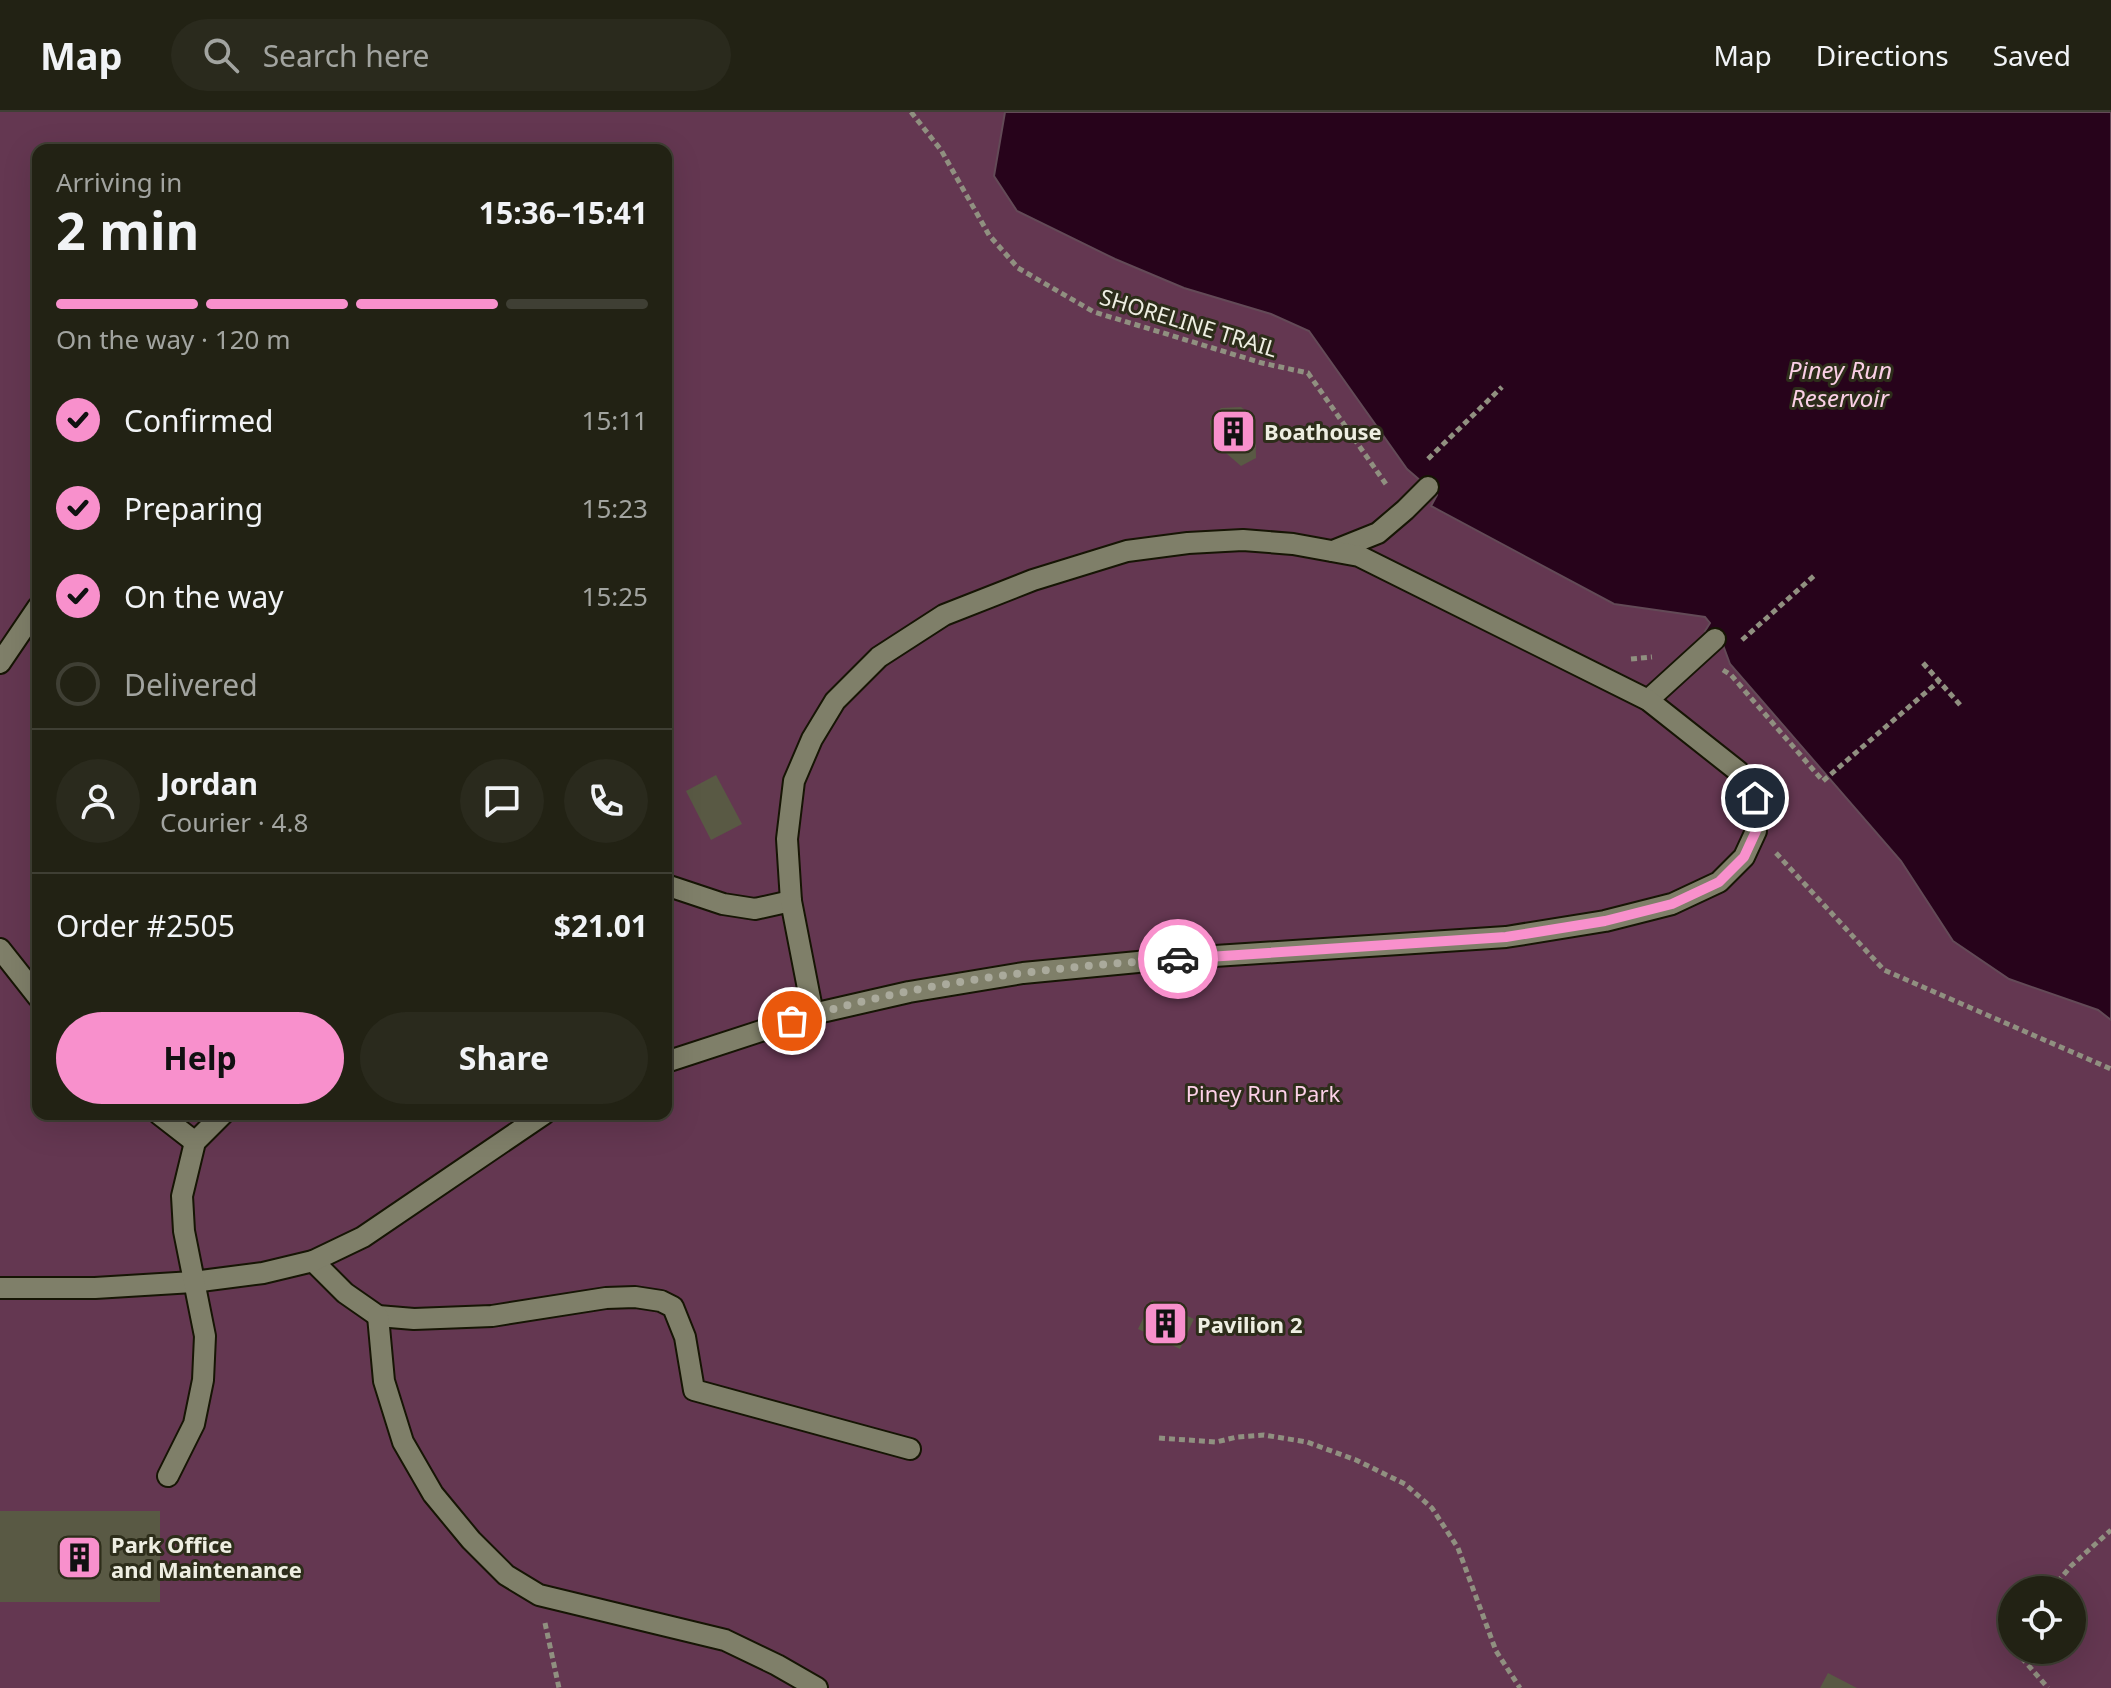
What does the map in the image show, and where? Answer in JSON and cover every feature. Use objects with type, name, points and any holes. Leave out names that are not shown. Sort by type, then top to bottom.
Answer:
[{"type":"lane","points":[[1333,551],[1378,533],[1399,502],[1428,487]]},
{"type":"lane","points":[[672,1060],[813,1014],[909,992],[1023,973],[1169,959],[1506,937],[1605,921],[1672,904],[1719,882],[1744,857],[1756,831],[1755,798],[1739,772],[1648,700],[1359,556],[1243,540],[1127,551],[1033,580],[944,615],[879,657],[835,701],[812,739],[794,781],[787,839],[791,901],[813,1014]]},
{"type":"lane","points":[[0,663],[32,616]]},
{"type":"lane","points":[[1648,700],[1708,645]]},
{"type":"lane","points":[[672,886],[723,904],[755,909],[791,901]]},
{"type":"lane","points":[[0,949],[32,989]]},
{"type":"lane","points":[[167,1120],[195,1142]]},
{"type":"lane","points":[[168,1476],[194,1424],[203,1380],[205,1336],[184,1231],[182,1196],[195,1142],[217,1120]]},
{"type":"lane","points":[[0,1288],[95,1288],[193,1282],[263,1273],[313,1261],[363,1237],[535,1120]]},
{"type":"lane","points":[[313,1261],[345,1293],[378,1316],[414,1319],[492,1316],[606,1298],[635,1297],[661,1301],[673,1307],[685,1337],[694,1390],[910,1449]]},
{"type":"lane","points":[[378,1316],[384,1381],[403,1442],[433,1494],[471,1540],[506,1575],[539,1595],[725,1640],[817,1688]]},
{"type":"path","name":"SHORELINE TRAIL","points":[[911,112],[941,150],[989,235],[1018,268],[1094,312],[1262,363],[1308,373],[1399,502]]},
{"type":"path","points":[[1425,461],[1502,387]]},
{"type":"path","points":[[1738,644],[1816,574]]},
{"type":"path","points":[[1624,658],[1635,660],[1665,654],[1690,641],[1708,645],[1715,664],[1731,675],[1823,781],[1939,681]]},
{"type":"path","points":[[1923,663],[1961,706]]},
{"type":"path","points":[[1756,831],[1884,970],[2111,1069]]},
{"type":"path","points":[[1159,1438],[1216,1442],[1264,1435],[1307,1442],[1356,1460],[1405,1484],[1432,1508],[1458,1548],[1496,1651],[1520,1688]]},
{"type":"path","points":[[2063,1576],[2111,1530]]},
{"type":"path","points":[[539,1595],[559,1688]]},
{"type":"path","points":[[2026,1664],[2048,1688]]},
{"type":"green space","name":"Piney Run Park","points":[[0,112],[1005,112],[994,176],[1309,331],[1407,469],[1438,496],[1432,507],[1613,604],[1705,617],[1723,645],[1730,664],[1901,861],[1953,941],[2098,1010],[2111,1020],[2111,1688],[0,1688]]},
{"type":"water","name":"Piney Run Reservoir","points":[[1005,112],[2111,112],[2111,1020],[2098,1010],[2009,979],[1953,941],[1901,861],[1730,664],[1723,645],[1705,631],[1710,623],[1705,617],[1614,604],[1431,506],[1437,495],[1407,469],[1309,331],[1271,314],[1184,288],[1115,259],[1017,211],[994,176]]},
{"type":"building","name":"Boathouse","points":[[1241,407],[1255,418],[1256,458],[1241,466],[1212,441],[1210,421],[1221,408]]},
{"type":"building","points":[[716,775],[742,824],[711,840],[686,791]]},
{"type":"building","name":"Pavilion 2","points":[[1152,1300],[1194,1319],[1180,1349],[1138,1329]]},
{"type":"building","name":"Park Office and Maintenance","points":[[0,1511],[160,1511],[160,1602],[0,1602]]},
{"type":"building","points":[[1828,1673],[1857,1688],[1820,1688]]},
{"type":"way so far","points":[[792,1021],[909,992],[1023,973],[1178,959]]},
{"type":"place","name":"Boathouse","points":[[1233,431]]},
{"type":"place","name":"Pavilion 2","points":[[1166,1324]]},
{"type":"place","name":"Park Office and Maintenance","points":[[80,1557]]},
{"type":"route","points":[[1178,959],[1506,937],[1605,921],[1672,904],[1719,882],[1744,857],[1756,831],[1755,798]]}]
